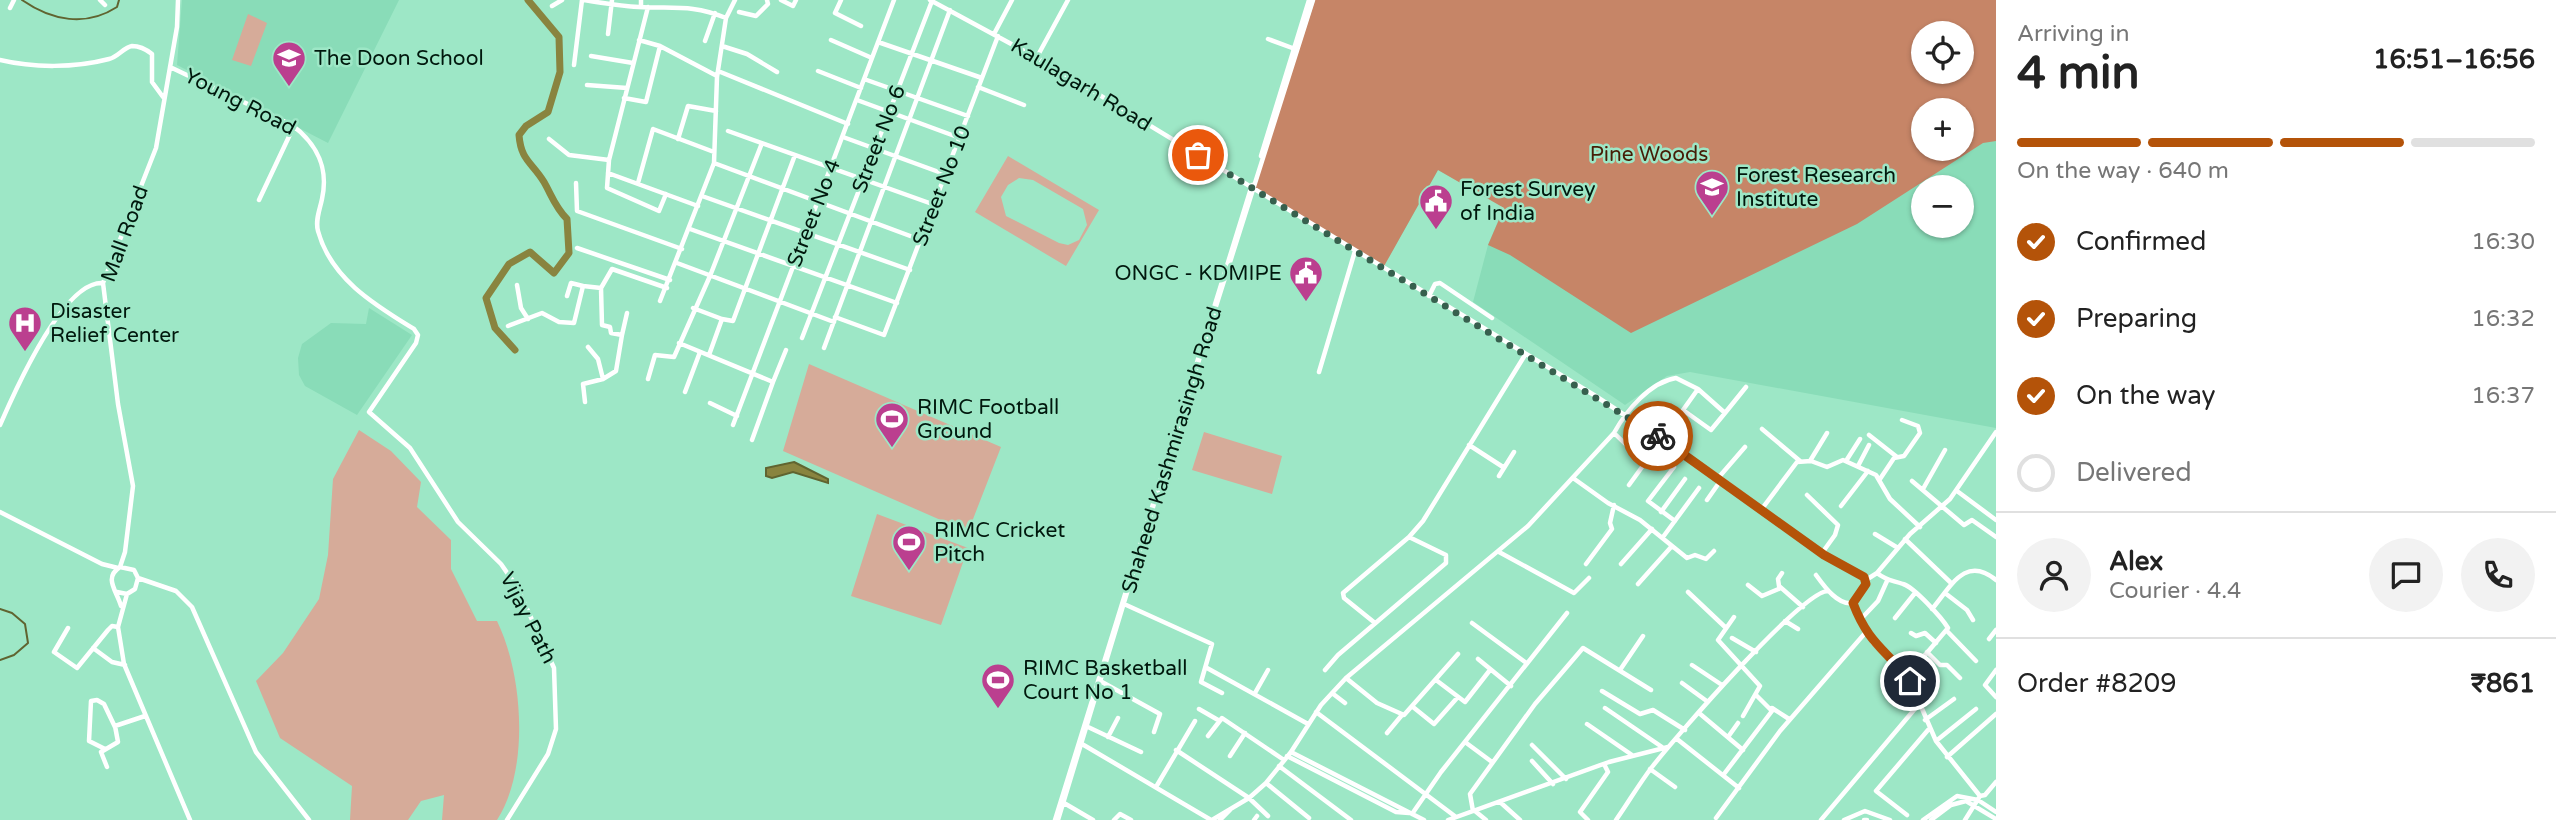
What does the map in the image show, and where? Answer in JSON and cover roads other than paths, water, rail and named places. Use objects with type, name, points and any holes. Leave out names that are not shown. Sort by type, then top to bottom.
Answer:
[{"type":"street","points":[[10,8],[14,0]]},
{"type":"street","points":[[100,0],[105,5]]},
{"type":"street","name":"Mall Road","points":[[125,552],[133,486],[118,404],[103,283],[150,165],[177,27],[178,0]]},
{"type":"street","points":[[552,6],[562,0]]},
{"type":"street","points":[[574,65],[583,0],[641,7],[671,3],[704,9],[726,18]]},
{"type":"street","points":[[641,0],[641,7]]},
{"type":"street","points":[[704,9],[706,0]]},
{"type":"street","points":[[660,301],[667,289],[714,163],[718,74],[726,18],[735,0]]},
{"type":"street","points":[[740,12],[755,16],[768,4],[767,0]]},
{"type":"street","points":[[780,0],[793,6],[796,0]]},
{"type":"street","points":[[841,0],[835,13],[861,26]]},
{"type":"street","name":"Street No 4","points":[[733,425],[894,0]]},
{"type":"street","name":"Kaulagarh Road","points":[[931,0],[1037,57],[1623,415],[1720,479],[1822,553],[1866,580]]},
{"type":"street","name":"Street No 6","points":[[802,338],[931,0]]},
{"type":"street","points":[[824,348],[932,62],[951,0]]},
{"type":"street","name":"Street No 10","points":[[834,320],[884,335],[947,175],[996,35],[1012,0]]},
{"type":"street","points":[[1037,57],[1068,0]]},
{"type":"street","name":"Shaheed Kashmirasingh Road","points":[[1058,820],[1311,0]]},
{"type":"street","name":"Shaheed Kashmirasingh Road","points":[[1058,820],[1311,0]]},
{"type":"street","points":[[608,34],[612,2]]},
{"type":"street","points":[[648,7],[609,160],[608,189],[659,211],[666,194]]},
{"type":"street","points":[[705,41],[715,13]]},
{"type":"street","points":[[1268,39],[1294,49]]},
{"type":"street","points":[[639,40],[660,46],[718,74],[848,124]]},
{"type":"street","points":[[831,40],[872,58]]},
{"type":"street","points":[[878,42],[982,78]]},
{"type":"street","points":[[0,60],[30,66],[77,63],[111,59],[132,46],[143,48],[152,54],[152,82],[164,97]]},
{"type":"street","points":[[624,98],[646,102],[660,46]]},
{"type":"street","points":[[722,46],[747,54],[777,72]]},
{"type":"street","points":[[591,56],[633,63]]},
{"type":"street","name":"Young Road","points":[[170,66],[294,126],[309,141],[323,165],[325,184],[317,221],[322,240],[346,280],[369,301],[414,329],[418,335],[416,343],[369,412]]},
{"type":"street","points":[[818,71],[861,88]]},
{"type":"street","points":[[864,79],[968,116]]},
{"type":"street","points":[[587,85],[627,88]]},
{"type":"street","points":[[978,88],[1024,105]]},
{"type":"street","points":[[857,100],[960,138]]},
{"type":"street","points":[[678,139],[688,106],[716,111]]},
{"type":"street","points":[[260,200],[294,126]]},
{"type":"street","points":[[638,183],[652,130],[714,152]]},
{"type":"street","points":[[728,131],[935,205]]},
{"type":"street","points":[[843,137],[947,175]]},
{"type":"street","points":[[549,139],[569,155],[609,160]]},
{"type":"street","points":[[648,379],[655,355],[673,358],[693,308],[710,276],[762,143]]},
{"type":"street","points":[[693,308],[733,321],[795,155]]},
{"type":"street","points":[[714,163],[921,240]]},
{"type":"street","points":[[608,173],[698,206]]},
{"type":"street","points":[[576,183],[577,211],[682,249]]},
{"type":"street","points":[[702,195],[910,270]]},
{"type":"street","points":[[690,228],[897,303]]},
{"type":"street","points":[[577,248],[670,280]]},
{"type":"street","points":[[1319,372],[1354,251]]},
{"type":"street","points":[[677,263],[811,314],[834,320]]},
{"type":"street","points":[[622,335],[611,333],[610,327],[601,324],[601,288],[612,270],[667,289]]},
{"type":"street","points":[[0,425],[60,312],[84,289],[103,283]]},
{"type":"street","points":[[1429,296],[1435,284],[1440,283],[1492,318]]},
{"type":"street","points":[[567,296],[571,284],[601,288]]},
{"type":"street","points":[[517,285],[521,308],[528,319]]},
{"type":"street","points":[[509,326],[544,313],[559,322],[573,323],[583,286]]},
{"type":"street","points":[[585,402],[583,384],[603,379],[617,369],[627,313]]},
{"type":"street","points":[[709,355],[722,319]]},
{"type":"street","points":[[679,343],[773,382]]},
{"type":"street","points":[[588,347],[598,359],[603,379]]},
{"type":"street","points":[[752,440],[786,350]]},
{"type":"street","points":[[685,392],[700,352]]},
{"type":"street","points":[[1375,623],[1342,594],[1409,537],[1423,521],[1525,355]]},
{"type":"street","points":[[1082,744],[1212,820],[1249,798],[1266,783],[1332,692],[1499,552],[1573,478],[1614,433],[1623,415],[1646,395],[1671,379],[1685,380],[1698,388],[1725,413]]},
{"type":"street","points":[[1698,388],[1683,410],[1711,430],[1746,387]]},
{"type":"street","points":[[710,403],[737,415]]},
{"type":"street","name":"Vijay Path","points":[[369,412],[410,448],[458,522],[501,564],[517,587],[554,668],[556,729],[548,754],[507,820]]},
{"type":"street","points":[[1880,479],[1897,457],[1904,456],[1920,433],[1919,426],[1902,420]]},
{"type":"street","points":[[1762,429],[1800,461],[1810,461],[1826,467],[1846,461],[1860,439]]},
{"type":"street","points":[[1853,603],[1866,580],[1877,573],[1905,539],[1942,508],[1957,491],[1996,432]]},
{"type":"street","points":[[1614,433],[1645,463],[1629,485]]},
{"type":"street","points":[[1810,461],[1827,433]]},
{"type":"street","points":[[1870,435],[1897,457]]},
{"type":"street","points":[[1469,445],[1503,467]]},
{"type":"street","points":[[1858,467],[1869,445]]},
{"type":"street","points":[[1707,500],[1745,447]]},
{"type":"street","points":[[1923,489],[1945,450]]},
{"type":"street","points":[[1499,476],[1514,452]]},
{"type":"street","points":[[1761,510],[1800,461]]},
{"type":"street","points":[[1846,461],[1880,479],[1890,499],[1920,527]]},
{"type":"street","points":[[1674,467],[1648,501],[1675,521]]},
{"type":"street","points":[[1841,506],[1868,471]]},
{"type":"street","points":[[1573,478],[1652,529],[1687,558],[1695,555],[1706,559],[1714,551]]},
{"type":"street","points":[[1661,512],[1685,479]]},
{"type":"street","points":[[1912,481],[1964,525],[1972,520],[1996,537]]},
{"type":"street","points":[[1663,537],[1699,488]]},
{"type":"street","points":[[1957,491],[1996,520]]},
{"type":"street","points":[[1807,495],[1838,525],[1835,536],[1822,553]]},
{"type":"street","points":[[1586,564],[1612,529],[1610,523],[1614,505]]},
{"type":"street","points":[[1,510],[102,564],[130,568]]},
{"type":"street","points":[[1621,564],[1652,529]]},
{"type":"street","points":[[1875,534],[1898,548]]},
{"type":"street","points":[[1325,670],[1446,563],[1446,555],[1439,550],[1409,537]]},
{"type":"street","points":[[1905,539],[1950,582]]},
{"type":"street","points":[[1639,584],[1672,546]]},
{"type":"street","points":[[125,552],[130,568],[138,578],[176,591],[192,607],[256,752],[309,820]]},
{"type":"street","points":[[122,608],[111,581],[125,552]]},
{"type":"street","points":[[1499,552],[1574,593],[1589,578]]},
{"type":"street","points":[[102,564],[112,575]]},
{"type":"street","points":[[1932,609],[1950,582],[1973,569],[1996,580]]},
{"type":"street","points":[[1782,573],[1778,581],[1781,588],[1803,607]]},
{"type":"street","points":[[1877,573],[1887,581],[1903,584],[1947,625],[1947,631],[1936,643],[1903,672]]},
{"type":"street","points":[[1816,575],[1828,591],[1845,603],[1853,603]]},
{"type":"street","points":[[138,578],[138,585]]},
{"type":"street","points":[[1860,620],[1878,601],[1887,581]]},
{"type":"street","points":[[154,583],[138,585],[127,594],[118,627],[125,665],[190,820]]},
{"type":"street","points":[[1748,585],[1762,596],[1781,588]]},
{"type":"street","points":[[1616,820],[1665,748],[1677,739],[1722,685],[1785,621],[1822,591],[1828,591]]},
{"type":"street","points":[[117,592],[127,594]]},
{"type":"street","points":[[1688,592],[1726,627]]},
{"type":"street","points":[[1895,618],[1915,593]]},
{"type":"street","points":[[1945,593],[1967,610],[1973,620]]},
{"type":"street","points":[[1853,603],[1866,632],[1877,647],[1903,672],[1928,730],[1978,800],[1996,819]]},
{"type":"street","points":[[1124,604],[1212,644],[1201,682],[1222,693]]},
{"type":"street","points":[[1411,814],[1511,686],[1525,662],[1567,613]]},
{"type":"street","points":[[1734,617],[1718,640],[1760,684],[1757,696],[1743,716]]},
{"type":"street","points":[[1785,621],[1798,629]]},
{"type":"street","points":[[1472,623],[1525,662]]},
{"type":"street","points":[[68,628],[54,650],[63,661],[78,668],[113,626],[118,627]]},
{"type":"street","points":[[1989,639],[1996,630]]},
{"type":"street","points":[[1947,631],[1976,661]]},
{"type":"street","points":[[1716,818],[1789,719],[1866,632]]},
{"type":"street","points":[[1911,633],[1916,636],[1925,633],[1936,643]]},
{"type":"street","points":[[1620,670],[1643,636]]},
{"type":"street","points":[[1732,638],[1756,652]]},
{"type":"street","points":[[93,648],[112,662],[125,665]]},
{"type":"street","points":[[1486,820],[1474,811],[1469,796],[1535,704],[1583,648],[1651,690]]},
{"type":"street","points":[[1927,652],[1940,666],[1947,665],[1960,678]]},
{"type":"street","points":[[1387,733],[1458,654]]},
{"type":"street","points":[[1478,659],[1511,686]]},
{"type":"street","points":[[1692,665],[1722,685]]},
{"type":"street","points":[[1207,668],[1255,694],[1284,714],[1308,724]]},
{"type":"street","points":[[1255,694],[1268,670]]},
{"type":"street","points":[[1436,680],[1457,698],[1466,701],[1490,670]]},
{"type":"street","points":[[1996,670],[1985,685],[1996,697]]},
{"type":"street","points":[[1346,678],[1377,703],[1402,715]]},
{"type":"street","points":[[1102,682],[1160,714],[1154,732]]},
{"type":"street","points":[[1682,683],[1707,702]]},
{"type":"street","points":[[1602,691],[1640,714],[1653,710],[1685,730]]},
{"type":"street","points":[[1332,692],[1345,703]]},
{"type":"street","points":[[1757,696],[1789,719]]},
{"type":"street","points":[[1413,707],[1434,724],[1457,698]]},
{"type":"street","points":[[1924,720],[1954,699]]},
{"type":"street","points":[[105,748],[89,741],[91,701],[97,700],[104,704],[118,742],[101,751],[107,767]]},
{"type":"street","points":[[1821,820],[1919,704]]},
{"type":"street","points":[[1605,708],[1665,748]]},
{"type":"street","points":[[1724,775],[1768,719],[1771,708]]},
{"type":"street","points":[[1199,709],[1218,720],[1222,718],[1287,756],[1402,814],[1408,820]]},
{"type":"street","points":[[1936,741],[1976,709]]},
{"type":"street","points":[[1316,712],[1456,817]]},
{"type":"street","points":[[1699,713],[1743,750]]},
{"type":"street","points":[[1947,757],[1996,714]]},
{"type":"street","points":[[114,727],[145,716]]},
{"type":"street","points":[[1108,737],[1118,718]]},
{"type":"street","points":[[1208,736],[1218,720]]},
{"type":"street","points":[[1156,787],[1195,721]]},
{"type":"street","points":[[1587,723],[1632,756]]},
{"type":"street","points":[[1728,737],[1738,723]]},
{"type":"street","points":[[1088,727],[1141,752]]},
{"type":"street","points":[[1907,815],[1876,791],[1928,730]]},
{"type":"street","points":[[1230,757],[1245,733]]},
{"type":"street","points":[[1677,739],[1739,788]]},
{"type":"street","points":[[1465,742],[1492,762]]},
{"type":"street","points":[[1532,745],[1566,779]]},
{"type":"street","points":[[1448,820],[1604,764],[1665,748]]},
{"type":"street","points":[[1176,750],[1249,798],[1268,816]]},
{"type":"street","points":[[1287,756],[1424,820]]},
{"type":"street","points":[[1532,761],[1553,784]]},
{"type":"street","points":[[1588,820],[1580,812],[1608,772],[1604,764]]},
{"type":"street","points":[[1279,766],[1352,820]]},
{"type":"street","points":[[1650,769],[1675,787]]},
{"type":"street","points":[[1965,820],[1978,800],[1996,782]]},
{"type":"street","points":[[1266,783],[1309,818]]},
{"type":"street","points":[[1923,820],[1957,796],[1978,800],[1996,812]]},
{"type":"street","points":[[1931,820],[1958,802],[1978,800]]},
{"type":"street","points":[[1500,802],[1520,820]]},
{"type":"street","points":[[1064,803],[1093,820]]},
{"type":"street","points":[[1220,820],[1231,809]]},
{"type":"street","points":[[1844,820],[1865,811],[1890,820]]},
{"type":"street","points":[[1115,820],[1120,814],[1131,820]]},
{"type":"street","points":[[1402,814],[1411,814]]},
{"type":"waterway","points":[[22,0],[45,13],[69,19],[105,13],[117,7],[119,0]]},
{"type":"waterway","points":[[515,350],[495,328],[486,298],[509,264],[530,252],[554,273],[569,253],[567,219],[525,156],[520,144],[519,135],[526,126],[548,112],[560,72],[559,37],[528,0]]},
{"type":"waterway","points":[[0,609],[12,613],[25,624],[28,643],[14,655],[0,660]]},
{"type":"place","name":"The Doon School","points":[[289,88]]},
{"type":"place","name":"Forest Research Institute","points":[[1712,217]]},
{"type":"place","name":"Forest Survey of India","points":[[1436,231]]},
{"type":"place","name":"ONGC - KDMIPE","points":[[1306,303]]},
{"type":"place","name":"Disaster Relief Center","points":[[25,353]]},
{"type":"place","name":"RIMC Football Ground","points":[[892,449]]},
{"type":"place","name":"RIMC Cricket Pitch","points":[[909,572]]},
{"type":"place","name":"RIMC Basketball Court No 1","points":[[998,710]]},
{"type":"park label","name":"Pine Woods","points":[[1649,154]]}]
